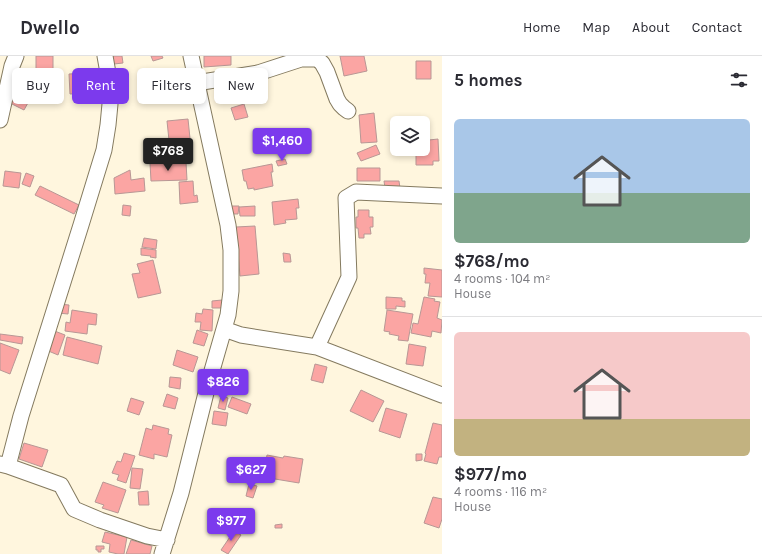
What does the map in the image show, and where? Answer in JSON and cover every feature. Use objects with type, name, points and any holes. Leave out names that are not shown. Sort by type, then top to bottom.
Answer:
[{"type":"street","points":[[0,120],[12,66],[16,56]]},
{"type":"street","points":[[105,56],[108,73],[110,104],[104,150],[82,225],[4,465],[61,485],[74,509],[146,536],[164,547],[181,493],[209,381],[228,315],[231,291],[228,225],[201,104]]},
{"type":"street","points":[[191,56],[193,68]]},
{"type":"street","points":[[206,81],[258,73],[301,59],[317,59],[322,63],[327,72],[337,99],[348,111]]},
{"type":"street","points":[[318,347],[349,277],[346,198],[356,192],[442,196]]},
{"type":"street","points":[[224,329],[241,335],[318,347],[442,395]]},
{"type":"building","points":[[36,56],[53,56],[53,68],[36,68]]},
{"type":"building","points":[[112,56],[122,56],[123,63],[114,64]]},
{"type":"building","points":[[151,56],[162,56],[163,58],[153,61]]},
{"type":"building","points":[[204,56],[231,56],[231,65],[204,67]]},
{"type":"building","points":[[340,56],[364,56],[367,71],[344,76]]},
{"type":"building","points":[[416,61],[431,61],[431,79],[416,79]]},
{"type":"building","points":[[69,74],[72,74],[72,94],[70,94]]},
{"type":"building","points":[[12,95],[12,104],[8,102]]},
{"type":"building","points":[[12,104],[27,104],[24,110]]},
{"type":"building","points":[[244,104],[248,117],[235,120],[231,108]]},
{"type":"building","points":[[374,113],[377,142],[361,143],[359,115]]},
{"type":"building","points":[[188,119],[191,148],[170,150],[167,121]]},
{"type":"building","points":[[438,139],[439,161],[433,161],[433,165],[416,165],[416,156],[430,156],[430,140]]},
{"type":"building","points":[[376,145],[380,154],[361,161],[357,153]]},
{"type":"building","points":[[285,159],[287,164],[278,166],[276,161]]},
{"type":"building","points":[[186,162],[187,180],[151,181],[150,163]]},
{"type":"building","points":[[272,164],[273,172],[271,172],[273,186],[254,190],[254,188],[248,189],[246,181],[244,181],[242,170]]},
{"type":"building","points":[[357,168],[380,168],[380,181],[357,181]]},
{"type":"building","points":[[130,170],[131,180],[144,178],[145,191],[115,194],[114,178]]},
{"type":"building","points":[[5,171],[21,173],[19,188],[3,186]]},
{"type":"building","points":[[26,173],[34,176],[30,187],[22,184]]},
{"type":"building","points":[[193,181],[194,196],[197,195],[198,202],[180,204],[179,182]]},
{"type":"building","points":[[384,181],[399,181],[400,188],[385,188]]},
{"type":"building","points":[[40,186],[79,205],[74,214],[35,195]]},
{"type":"building","points":[[298,199],[299,208],[296,208],[297,219],[285,220],[286,223],[274,225],[272,202]]},
{"type":"building","points":[[123,205],[131,206],[130,216],[122,215]]},
{"type":"building","points":[[230,206],[239,206],[238,214],[230,214]]},
{"type":"building","points":[[255,206],[255,216],[240,216],[239,207]]},
{"type":"building","points":[[358,210],[369,210],[369,217],[373,217],[373,227],[370,227],[371,234],[364,234],[364,238],[359,238],[358,228],[356,228],[356,217],[358,217]]},
{"type":"building","points":[[255,226],[259,274],[240,276],[236,227]]},
{"type":"building","points":[[144,238],[157,240],[156,249],[142,247]]},
{"type":"building","points":[[141,248],[156,250],[156,258],[141,255]]},
{"type":"building","points":[[283,253],[290,254],[291,262],[284,262]]},
{"type":"building","points":[[153,260],[161,293],[138,298],[132,274],[140,273],[137,264]]},
{"type":"building","points":[[424,268],[442,270],[442,297],[428,296],[430,283],[425,283],[426,274],[424,274]]},
{"type":"building","points":[[386,297],[402,298],[402,301],[405,301],[405,307],[396,306],[396,309],[386,309]]},
{"type":"building","points":[[424,297],[435,299],[434,301],[440,302],[437,318],[442,320],[441,333],[432,331],[431,337],[411,333],[413,323],[418,324]]},
{"type":"building","points":[[222,300],[223,308],[212,308],[212,301]]},
{"type":"building","points":[[59,304],[69,305],[68,314],[58,313]]},
{"type":"building","points":[[203,309],[213,310],[212,331],[200,330],[201,322],[195,322],[196,313],[202,314]]},
{"type":"building","points":[[72,310],[97,314],[96,325],[88,324],[87,334],[65,331],[66,322],[70,323]]},
{"type":"building","points":[[387,310],[413,314],[408,341],[398,340],[399,336],[389,334],[390,332],[384,331]]},
{"type":"building","points":[[52,330],[65,335],[58,355],[46,350]]},
{"type":"building","points":[[197,330],[208,334],[204,346],[193,343]]},
{"type":"building","points":[[0,334],[23,337],[22,344],[0,340]]},
{"type":"building","points":[[67,337],[102,346],[98,364],[63,355]]},
{"type":"building","points":[[0,343],[19,350],[10,374],[0,370]]},
{"type":"building","points":[[409,344],[426,347],[423,366],[406,364]]},
{"type":"building","points":[[177,350],[198,357],[193,372],[173,365]]},
{"type":"building","points":[[315,364],[327,367],[323,383],[311,380]]},
{"type":"building","points":[[170,377],[181,378],[180,389],[169,387]]},
{"type":"building","points":[[361,390],[384,401],[373,422],[350,411]]},
{"type":"building","points":[[167,394],[178,398],[175,409],[163,406]]},
{"type":"building","points":[[221,396],[228,398],[225,410],[218,408]]},
{"type":"building","points":[[232,397],[251,404],[247,414],[228,407]]},
{"type":"building","points":[[131,398],[144,402],[139,415],[127,411]]},
{"type":"building","points":[[386,408],[407,414],[400,438],[379,431]]},
{"type":"building","points":[[214,411],[228,413],[226,426],[212,424]]},
{"type":"building","points":[[433,423],[442,425],[442,457],[439,457],[437,464],[424,461]]},
{"type":"building","points":[[153,425],[169,429],[168,434],[172,435],[167,457],[154,454],[154,459],[139,455],[146,428],[152,430]]},
{"type":"building","points":[[24,443],[48,450],[42,467],[19,459]]},
{"type":"building","points":[[124,453],[135,456],[126,483],[117,480],[119,475],[112,473],[117,461],[121,462]]},
{"type":"building","points":[[416,454],[422,454],[422,460],[416,461]]},
{"type":"building","points":[[267,455],[283,458],[284,456],[303,459],[299,483],[263,477]]},
{"type":"building","points":[[132,468],[143,469],[140,489],[130,488]]},
{"type":"building","points":[[103,482],[126,490],[118,513],[102,508],[104,505],[95,502]]},
{"type":"building","points":[[249,484],[257,486],[253,498],[246,496]]},
{"type":"building","points":[[148,491],[149,505],[139,505],[138,492]]},
{"type":"building","points":[[433,497],[442,499],[442,519],[439,528],[424,523]]},
{"type":"building","points":[[282,524],[282,528],[275,528],[275,525]]},
{"type":"building","points":[[234,531],[241,535],[228,554],[221,550]]},
{"type":"building","points":[[105,532],[127,537],[124,554],[109,552],[110,544],[102,542]]},
{"type":"building","points":[[131,540],[152,546],[150,554],[126,554]]},
{"type":"building","points":[[96,546],[104,546],[104,549],[101,549],[101,552],[98,552],[98,550],[96,550]]}]
